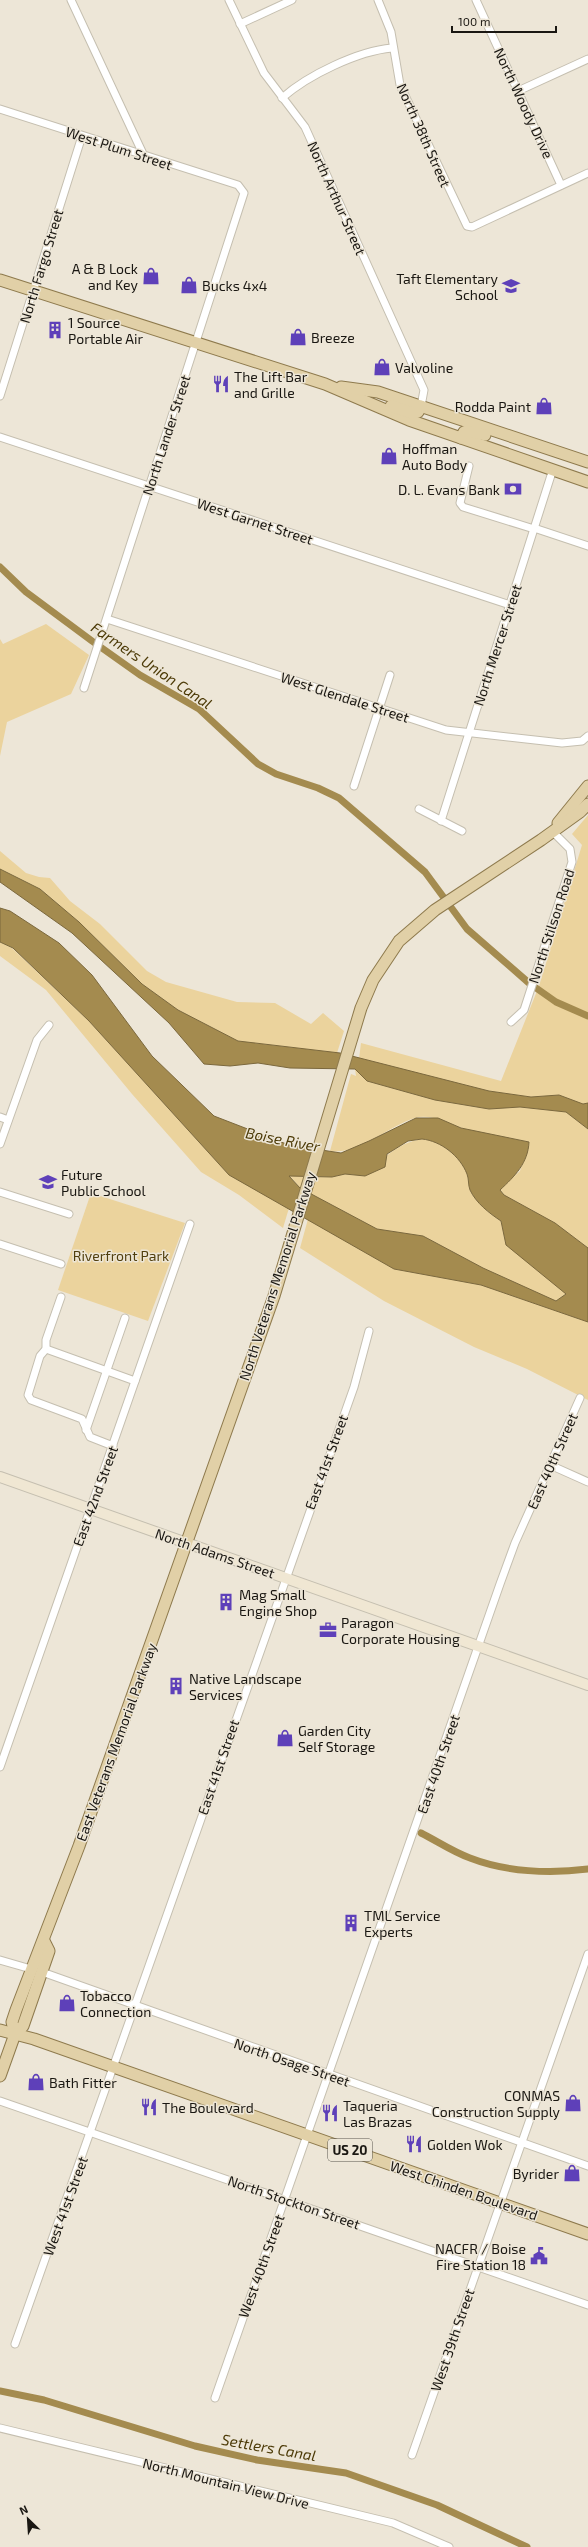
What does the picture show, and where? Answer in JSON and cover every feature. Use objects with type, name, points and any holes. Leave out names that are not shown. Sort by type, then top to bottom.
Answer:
[{"type":"main road","points":[[0,280],[325,384],[409,420],[588,482]]},
{"type":"main road","points":[[325,384],[378,392],[501,435],[588,462]]},
{"type":"main road","points":[[370,404],[394,406],[412,413],[418,412],[421,406]]},
{"type":"main road","points":[[461,438],[464,432],[467,431],[488,436],[501,435]]},
{"type":"main road","name":"North Veterans Memorial Parkway","points":[[552,831],[588,786]]},
{"type":"main road","name":"North Veterans Memorial Parkway","points":[[186,1543],[274,1296],[361,1008],[377,973],[399,941],[435,910],[580,812],[588,804]]},
{"type":"main road","name":"East Veterans Memorial Parkway","points":[[44,1941],[49,1951],[24,2026],[15,2034],[12,2022],[39,1948],[44,1941],[186,1543]]},
{"type":"main road","name":"West Chinden Boulevard","points":[[0,2030],[113,2067],[588,2234]]},
{"type":"main road","points":[[0,2076],[15,2034]]},
{"type":"street","points":[[71,0],[144,156]]},
{"type":"street","name":"North Arthur Street","points":[[230,0],[264,73],[305,127],[424,390],[421,406]]},
{"type":"street","points":[[240,24],[292,0]]},
{"type":"street","name":"North 38th Street","points":[[378,0],[388,22],[400,86],[463,222],[472,227],[561,185]]},
{"type":"street","name":"North Woody Drive","points":[[476,0],[561,185]]},
{"type":"street","points":[[282,98],[307,80],[362,54],[392,48]]},
{"type":"street","points":[[518,91],[588,59]]},
{"type":"street","name":"West Plum Street","points":[[0,109],[238,185]]},
{"type":"street","name":"North Fargo Street","points":[[0,396],[82,136]]},
{"type":"street","points":[[561,185],[588,173]]},
{"type":"street","name":"North Lander Street","points":[[84,688],[243,198],[244,193],[238,185]]},
{"type":"street","name":"West Garnet Street","points":[[0,437],[510,605]]},
{"type":"street","points":[[469,466],[460,503],[463,507],[588,546]]},
{"type":"street","name":"North Mercer Street","points":[[441,821],[553,469]]},
{"type":"street","name":"West Glendale Street","points":[[107,619],[446,730],[469,734],[562,743],[582,741],[588,736]]},
{"type":"street","points":[[354,786],[390,675]]},
{"type":"street","points":[[419,809],[462,831]]},
{"type":"street","name":"North Stilson Road","points":[[511,1022],[524,1010],[528,1000],[572,862],[570,849],[552,831]]},
{"type":"street","points":[[0,1144],[37,1040],[49,1025]]},
{"type":"street","points":[[0,1117],[8,1120]]},
{"type":"street","points":[[0,1192],[70,1214]]},
{"type":"street","name":"East 42nd Street","points":[[0,1767],[190,1224]]},
{"type":"street","points":[[0,1244],[61,1264]]},
{"type":"street","points":[[61,1297],[46,1340],[46,1349],[40,1356],[28,1395],[31,1400],[82,1419],[90,1438],[113,1446]]},
{"type":"street","points":[[86,1430],[124,1318]]},
{"type":"street","name":"East 41st Street","points":[[113,2067],[284,1578],[354,1387],[369,1331]]},
{"type":"street","points":[[46,1349],[135,1381]]},
{"type":"street","name":"East 40th Street","points":[[307,2135],[327,2074],[515,1543],[580,1398]]},
{"type":"street","points":[[550,1465],[588,1482]]},
{"type":"street","name":"North Adams Street","points":[[0,1477],[588,1685]]},
{"type":"street","name":"West 39th Street","points":[[412,2455],[588,1954]]},
{"type":"street","points":[[0,1960],[31,1969]]},
{"type":"street","name":"North Osage Street","points":[[42,1972],[134,2004],[139,2008],[588,2166]]},
{"type":"street","name":"West 41st Street","points":[[15,2344],[113,2067]]},
{"type":"street","name":"North Stockton Street","points":[[0,2100],[478,2265],[588,2305]]},
{"type":"street","name":"West 40th Street","points":[[215,2398],[307,2135]]},
{"type":"street","name":"North Mountain View Drive","points":[[0,2428],[393,2523],[449,2547]]},
{"type":"green space","points":[[46,624],[89,655],[71,694],[7,722],[0,756],[0,639],[3,644]]},
{"type":"green space","points":[[588,815],[588,1103],[583,1105],[559,1095],[531,1097],[489,1091],[359,1059],[361,1043],[501,1081],[539,986],[582,845],[572,834]]},
{"type":"green space","points":[[0,851],[26,873],[39,877],[50,878],[70,901],[100,924],[147,971],[166,982],[237,1002],[275,1003],[311,1024],[323,1013],[344,1031],[337,1053],[238,1041],[178,1010],[142,984],[79,922],[40,889],[0,869]]},
{"type":"green space","points":[[0,942],[12,948],[89,1021],[229,1175],[289,1208],[283,1228],[239,1195],[201,1172],[132,1094],[46,990],[0,956]]},
{"type":"green space","points":[[355,1069],[367,1081],[435,1100],[489,1109],[520,1107],[566,1112],[588,1129],[588,1248],[555,1223],[504,1195],[500,1189],[520,1171],[529,1142],[470,1130],[433,1118],[421,1117],[404,1122],[352,1149],[330,1151],[351,1074],[356,1076]]},
{"type":"green space","points":[[422,1139],[429,1140],[443,1146],[460,1161],[468,1176],[470,1190],[473,1195],[479,1203],[501,1221],[506,1245],[567,1293],[556,1301],[483,1268],[423,1236],[377,1229],[300,1188],[289,1175],[332,1177],[345,1174],[365,1176],[397,1148]]},
{"type":"green space","name":"Riverfront Park","points":[[91,1193],[185,1223],[148,1321],[58,1290]]},
{"type":"green space","points":[[308,1219],[394,1269],[481,1285],[588,1322],[588,1400],[527,1369],[474,1347],[384,1301],[300,1248]]},
{"type":"shaded area","points":[[0,869],[40,889],[79,922],[142,984],[178,1010],[238,1041],[340,1053],[489,1091],[531,1097],[559,1095],[583,1104],[588,1103],[588,1129],[566,1112],[520,1107],[489,1109],[435,1100],[367,1081],[355,1069],[290,1068],[258,1063],[230,1066],[204,1064],[169,1023],[72,933],[0,882]]},
{"type":"shaded area","points":[[0,908],[10,911],[59,943],[92,975],[152,1056],[214,1116],[289,1145],[341,1153],[416,1118],[438,1118],[461,1128],[529,1142],[526,1156],[520,1169],[500,1190],[504,1195],[555,1223],[588,1248],[588,1322],[481,1285],[394,1269],[229,1175],[89,1021],[13,948],[0,942]],"holes":[[[422,1139],[429,1140],[449,1150],[460,1161],[467,1174],[469,1188],[473,1195],[483,1207],[501,1221],[506,1245],[566,1294],[556,1301],[483,1268],[423,1236],[377,1229],[300,1188],[289,1176],[332,1177],[345,1174],[365,1176],[385,1167],[387,1154],[408,1141]]]},
{"type":"waterway","name":"Farmers Union Canal","points":[[0,567],[26,592],[92,641],[140,675],[199,709],[258,764],[276,774],[318,788],[339,798],[425,872],[467,929],[529,983],[556,1002],[588,1016]]},
{"type":"waterway","points":[[421,1833],[451,1850],[484,1863],[528,1871],[573,1871],[588,1869]]},
{"type":"waterway","name":"Settlers Canal","points":[[0,2391],[44,2400],[195,2446],[257,2460],[346,2473],[437,2505],[527,2547]]},
{"type":"place","name":"A & B Lock and Key","points":[[151,276]]},
{"type":"place","name":"Bucks 4x4","points":[[189,285]]},
{"type":"place","name":"Taft Elementary School","points":[[511,286]]},
{"type":"place","name":"1 Source Portable Air","points":[[55,330]]},
{"type":"place","name":"Breeze","points":[[298,337]]},
{"type":"place","name":"Valvoline","points":[[382,367]]},
{"type":"place","name":"The Lift Bar and Grille","points":[[221,384]]},
{"type":"place","name":"Rodda Paint","points":[[544,406]]},
{"type":"place","name":"Hoffman Auto Body","points":[[389,456]]},
{"type":"place","name":"D. L. Evans Bank","points":[[513,489]]},
{"type":"place","name":"Future Public School","points":[[48,1182]]},
{"type":"place","name":"Mag Small Engine Shop","points":[[226,1602]]},
{"type":"place","name":"Paragon Corporate Housing","points":[[328,1630]]},
{"type":"place","name":"Native Landscape Services","points":[[176,1686]]},
{"type":"place","name":"Garden City Self Storage","points":[[285,1738]]},
{"type":"place","name":"TML Service Experts","points":[[351,1923]]},
{"type":"place","name":"Tobacco Connection","points":[[67,2003]]},
{"type":"place","name":"Bath Fitter","points":[[36,2082]]},
{"type":"place","name":"CONMAS Construction Supply","points":[[573,2103]]},
{"type":"place","name":"The Boulevard","points":[[149,2107]]},
{"type":"place","name":"Taqueria Las Brazas","points":[[330,2113]]},
{"type":"place","name":"Golden Wok","points":[[414,2144]]},
{"type":"place","name":"Byrider","points":[[572,2173]]},
{"type":"place","name":"NACFR / Boise Fire Station 18","points":[[539,2256]]},
{"type":"water label","name":"Boise River","points":[[283,1139]]}]
